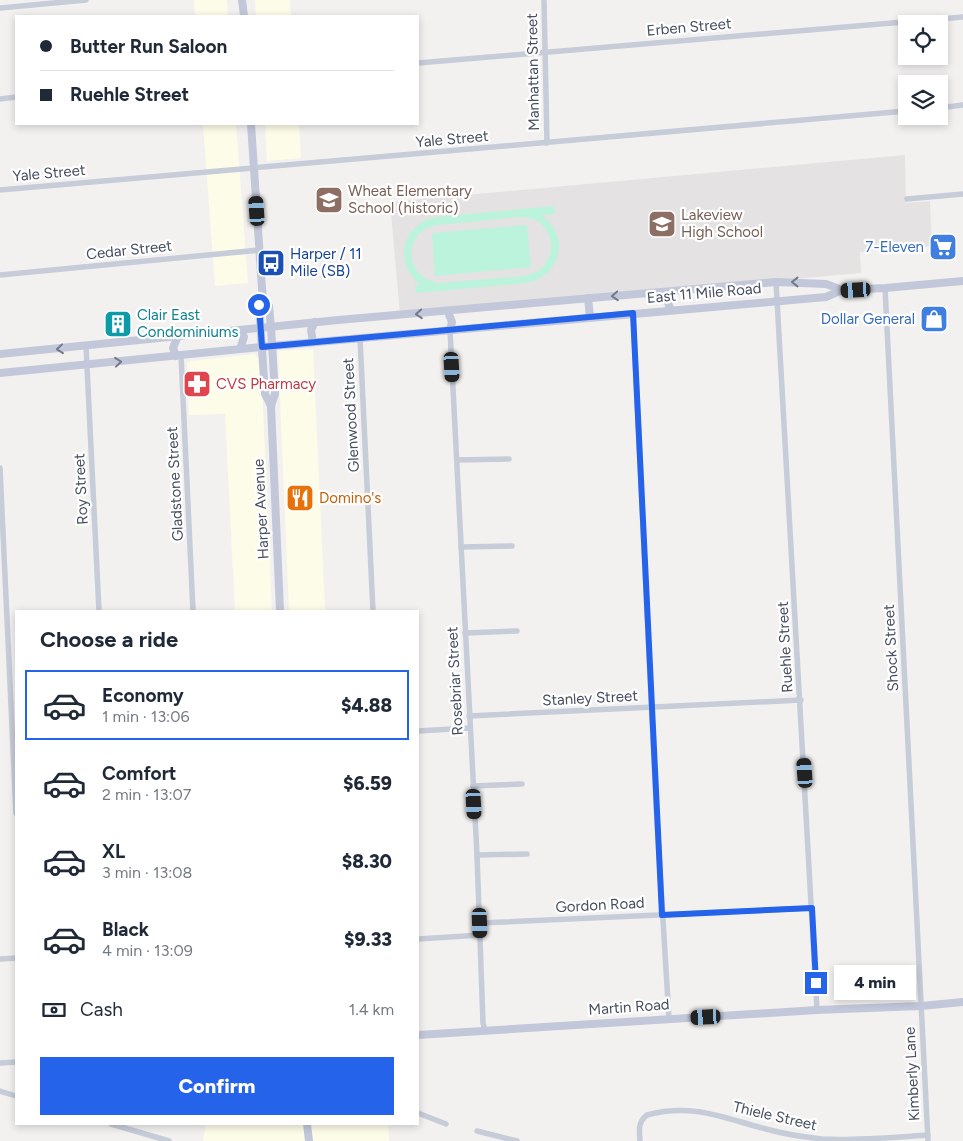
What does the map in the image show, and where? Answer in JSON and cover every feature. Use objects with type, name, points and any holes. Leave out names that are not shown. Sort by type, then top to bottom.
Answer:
[{"type":"main road","points":[[242,0],[244,15]]},
{"type":"main road","name":"Harper Avenue","points":[[251,125],[263,297],[269,306],[271,326],[275,394],[271,406],[280,610]]},
{"type":"main road","name":"East 11 Mile Road","points":[[0,373],[313,342],[826,297],[842,290],[885,288],[963,280]]},
{"type":"main road","name":"East 11 Mile Road","points":[[0,354],[271,326],[776,282],[826,284],[842,290]]},
{"type":"main road","points":[[671,292],[668,303],[671,310]]},
{"type":"main road","name":"Harper Avenue","points":[[263,297],[259,305],[265,394],[271,406]]},
{"type":"main road","points":[[588,298],[590,317]]},
{"type":"main road","points":[[448,312],[452,322],[450,330]]},
{"type":"main road","points":[[313,342],[311,330],[315,322]]},
{"type":"main road","points":[[240,349],[244,337],[241,330]]},
{"type":"main road","points":[[178,336],[173,348],[178,356]]},
{"type":"main road","name":"Martin Road","points":[[419,1034],[818,1010],[921,1006],[963,1002]]},
{"type":"main road","points":[[307,1125],[309,1141]]},
{"type":"street","points":[[0,8],[86,0]]},
{"type":"street","name":"Manhattan Street","points":[[544,0],[547,144]]},
{"type":"street","name":"Erben Street","points":[[419,62],[963,17]]},
{"type":"street","points":[[0,99],[15,97]]},
{"type":"street","points":[[948,107],[963,106]]},
{"type":"street","name":"Yale Street","points":[[0,190],[254,167],[547,144],[898,112]]},
{"type":"street","points":[[908,199],[963,194]]},
{"type":"street","name":"Cedar Street","points":[[0,275],[260,250]]},
{"type":"street","name":"Ruehle Street","points":[[776,282],[818,1010]]},
{"type":"street","name":"Shock Street","points":[[885,288],[921,1006]]},
{"type":"street","points":[[633,313],[651,708],[669,1019]]},
{"type":"street","name":"Rosebriar Street","points":[[450,330],[474,786],[483,1023],[486,1030]]},
{"type":"street","name":"Glenwood Street","points":[[360,338],[373,610]]},
{"type":"street","points":[[86,346],[87,365]]},
{"type":"street","name":"Gladstone Street","points":[[178,356],[193,610]]},
{"type":"street","name":"Roy Street","points":[[87,365],[99,610]]},
{"type":"street","points":[[457,460],[509,459]]},
{"type":"street","points":[[0,468],[15,750]]},
{"type":"street","points":[[461,547],[512,546]]},
{"type":"street","points":[[465,633],[518,631]]},
{"type":"street","name":"Stanley Street","points":[[469,716],[801,700]]},
{"type":"street","points":[[419,730],[470,728]]},
{"type":"street","points":[[474,786],[522,784]]},
{"type":"street","points":[[477,855],[527,854]]},
{"type":"street","name":"Gordon Road","points":[[480,923],[812,908]]},
{"type":"street","points":[[419,939],[481,934]]},
{"type":"street","points":[[0,959],[15,958]]},
{"type":"street","name":"Kimberly Lane","points":[[921,1006],[928,1138]]},
{"type":"street","points":[[0,1062],[15,1062]]},
{"type":"street","points":[[0,1091],[15,1096]]},
{"type":"street","name":"Thiele Street","points":[[640,1141],[639,1127],[643,1118],[647,1115],[685,1111],[714,1114],[766,1129],[824,1140],[928,1138]]},
{"type":"street","points":[[419,1113],[446,1124]]},
{"type":"street","points":[[114,1125],[169,1141]]},
{"type":"street","points":[[477,1131],[517,1141]]},
{"type":"shaded area","points":[[194,0],[227,0],[228,15],[195,15]]},
{"type":"shaded area","points":[[255,0],[290,0],[291,15],[256,15]]},
{"type":"shaded area","points":[[203,125],[236,125],[248,283],[215,286]]},
{"type":"shaded area","points":[[265,125],[299,125],[301,158],[267,161]]},
{"type":"shaded area","name":"Lakeview High School","points":[[905,155],[906,203],[930,201],[932,246],[860,252],[861,273],[400,314],[390,202]]},
{"type":"shaded area","points":[[313,349],[325,610],[289,610],[278,351]]},
{"type":"shaded area","points":[[254,354],[259,358],[262,386],[272,610],[235,610],[225,414],[189,415],[187,363]]},
{"type":"shaded area","points":[[206,1125],[388,1125],[389,1141],[203,1141]]},
{"type":"green space","points":[[554,206],[555,214],[542,215],[557,234],[558,255],[547,273],[538,279],[526,283],[416,293],[415,286],[421,285],[406,266],[405,245],[409,235],[416,227],[425,221],[437,217]],"holes":[[[519,217],[532,219],[542,225],[548,233],[551,243],[550,254],[546,263],[537,271],[525,276],[439,283],[427,279],[419,273],[413,264],[413,244],[418,235],[426,229],[438,225]]]},
{"type":"green space","points":[[527,225],[531,267],[435,276],[432,233]]},
{"type":"place","name":"Wheat Elementary School (historic)","points":[[329,200]]},
{"type":"place","name":"Lakeview High School","points":[[662,224]]},
{"type":"place","name":"7-Eleven","points":[[943,247]]},
{"type":"place","name":"Harper / 11 Mile (SB)","points":[[271,263]]},
{"type":"place","name":"Dollar General","points":[[934,319]]},
{"type":"place","name":"Clair East Condominiums","points":[[118,324]]},
{"type":"place","name":"CVS Pharmacy","points":[[197,384]]},
{"type":"place","name":"Domino's","points":[[300,498]]},
{"type":"route","points":[[259,305],[262,347],[633,313],[662,915],[812,908],[816,983]]}]
